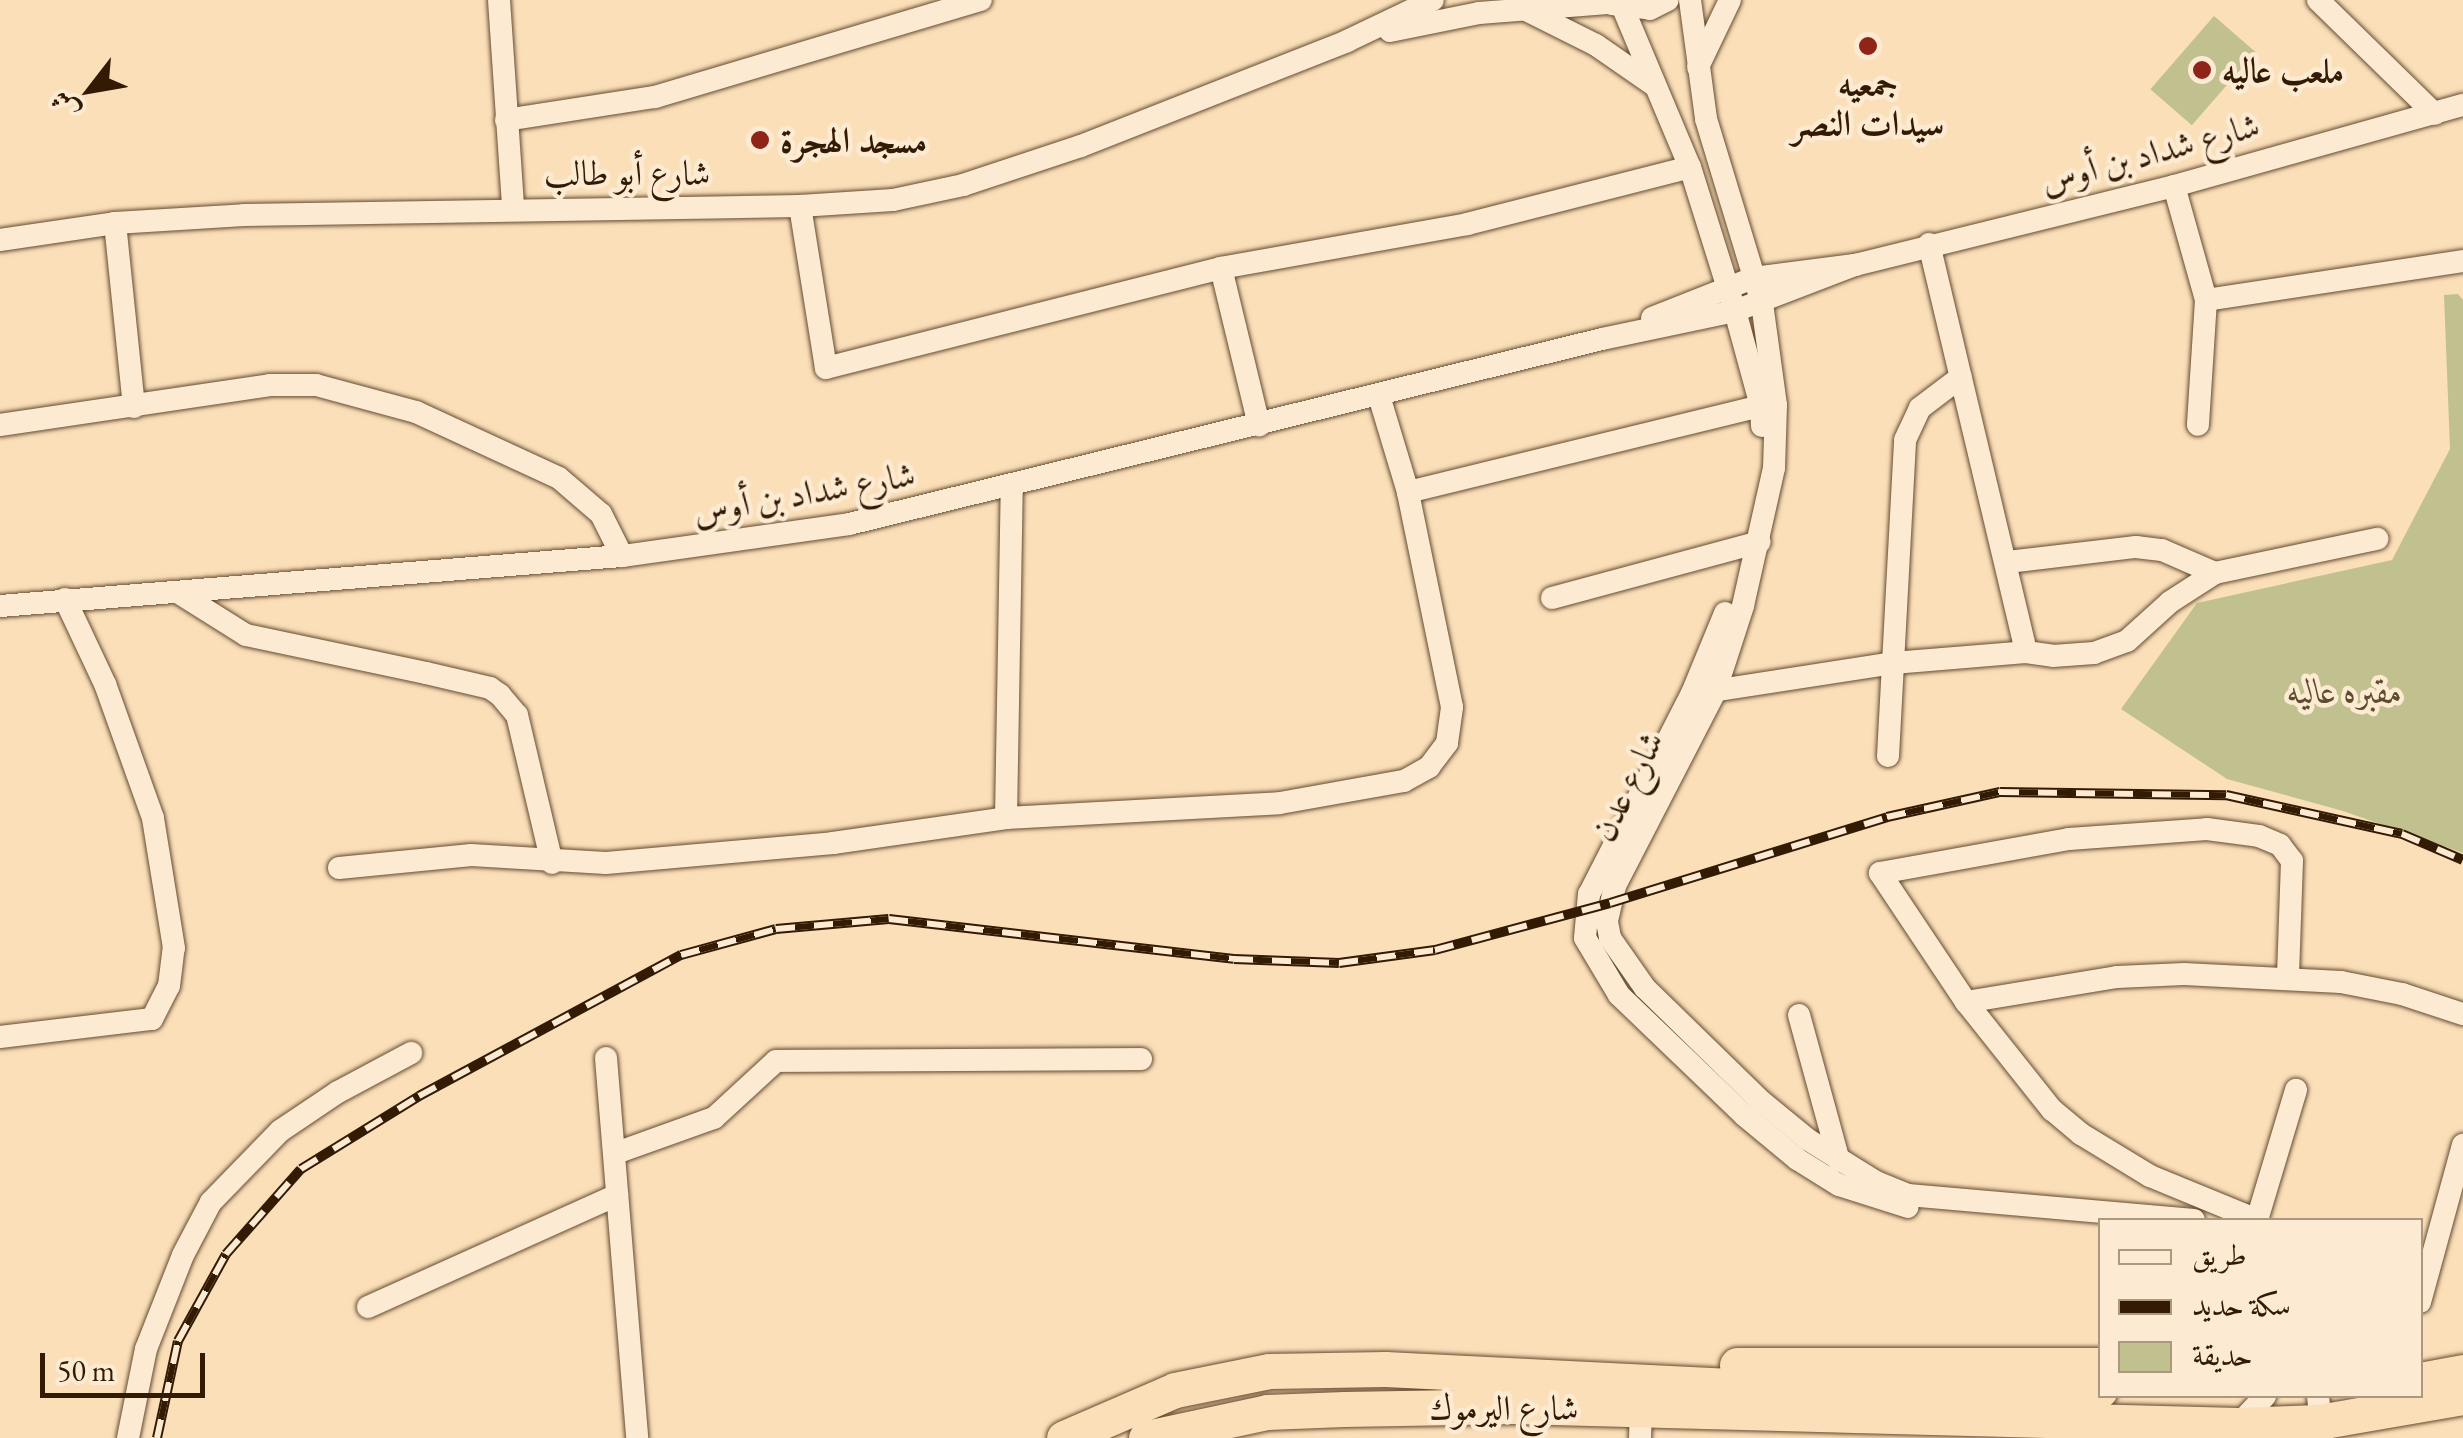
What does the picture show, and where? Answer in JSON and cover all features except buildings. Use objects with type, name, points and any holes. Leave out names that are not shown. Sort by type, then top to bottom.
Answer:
[{"type":"highway","points":[[2423,1356],[2463,1349]]},
{"type":"highway","points":[[1571,1376],[1714,1365],[2098,1365]]},
{"type":"highway","name":"شارع اليرموك","points":[[1064,1438],[1175,1390],[1269,1371],[1384,1369],[1792,1390],[2098,1390]]},
{"type":"highway","points":[[2423,1379],[2463,1372]]},
{"type":"highway","name":"شارع اليرموك","points":[[1146,1438],[1267,1412],[1514,1406],[1640,1424],[2162,1410],[2238,1425],[2319,1418],[2463,1397]]},
{"type":"street","points":[[499,0],[513,208]]},
{"type":"street","name":"شارع أبو طالب","points":[[0,240],[115,223],[244,215],[800,206],[894,200],[963,185],[1096,140],[1347,41],[1433,0]]},
{"type":"street","name":"شارع أبو طالب","points":[[1347,41],[1479,13],[1612,4],[1650,8],[1668,0]]},
{"type":"street","name":"شارع عدن","points":[[1690,0],[1696,70],[1719,170],[1762,303],[1776,432],[1753,543],[1704,692],[1616,886],[1607,922],[1610,938],[1644,988],[1780,1118],[1839,1161],[1908,1196],[2170,1218]]},
{"type":"street","points":[[1696,70],[1730,0]]},
{"type":"street","points":[[2318,0],[2435,114]]},
{"type":"street","points":[[506,120],[655,98],[971,1]]},
{"type":"street","name":"شارع عدن","points":[[1612,4],[1656,87],[1690,167],[1761,406],[1762,464],[1753,543]]},
{"type":"street","points":[[1525,9],[1596,45],[1656,87]]},
{"type":"street","name":"شارع شداد بن أوس","points":[[0,606],[622,556],[849,524],[1602,339],[1735,311],[1854,265],[2174,186],[2463,106]]},
{"type":"street","points":[[800,206],[826,368],[1222,268],[1467,224],[1690,167]]},
{"type":"street","points":[[2174,186],[2206,300],[2198,425]]},
{"type":"street","points":[[115,223],[134,408]]},
{"type":"street","points":[[1929,244],[2008,562],[2026,652]]},
{"type":"street","points":[[2206,300],[2463,262]]},
{"type":"street","name":"شارع شداد بن أوس","points":[[1602,339],[1753,278],[1854,265]]},
{"type":"street","points":[[1222,268],[1259,425]]},
{"type":"street","points":[[1888,756],[1906,440],[1920,408],[1961,376]]},
{"type":"street","points":[[0,425],[292,384],[365,396],[458,429],[559,478],[600,514],[622,556]]},
{"type":"street","points":[[339,868],[427,856],[606,862],[832,843],[1006,818],[1280,804],[1404,781],[1429,767],[1447,744],[1452,707],[1408,492],[1380,396]]},
{"type":"street","points":[[1408,492],[1761,406]]},
{"type":"street","points":[[1006,818],[1012,486]]},
{"type":"street","points":[[1704,692],[1893,664],[2026,652],[2074,656],[2127,642],[2170,602],[2214,573],[2377,540]]},
{"type":"street","points":[[1552,598],[1753,543]]},
{"type":"street","points":[[2008,562],[2136,547],[2162,550],[2214,573]]},
{"type":"street","points":[[178,593],[246,635],[426,673],[500,695],[517,715],[552,863]]},
{"type":"street","points":[[0,1037],[152,1019],[169,986],[174,948],[154,818],[105,684],[65,599]]},
{"type":"street","name":"شارع عدن","points":[[1704,692],[1656,756],[1589,894],[1585,938],[1606,978],[1744,1115],[1797,1159],[1840,1185],[1904,1206],[2098,1221]]},
{"type":"street","points":[[2252,1218],[2170,1186],[2080,1134],[2033,1090],[1966,1002],[1880,873],[2069,839],[2207,829],[2259,836],[2280,845],[2292,860],[2288,978]]},
{"type":"street","points":[[1966,1002],[2156,974],[2288,978],[2402,994],[2463,1014]]},
{"type":"street","points":[[1799,1015],[1839,1161]]},
{"type":"street","points":[[128,1438],[146,1349],[183,1255],[212,1202],[280,1132],[338,1092],[410,1053]]},
{"type":"street","points":[[606,1058],[616,1154],[630,1437]]},
{"type":"street","points":[[616,1154],[714,1118],[776,1062],[1141,1059]]},
{"type":"street","points":[[2258,1218],[2296,1090]]},
{"type":"street","points":[[2423,1291],[2463,1145]]},
{"type":"street","points":[[368,1306],[617,1196]]},
{"type":"street","points":[[2238,1425],[2264,1398]]},
{"type":"green space","name":"ملعب عاليه","points":[[2214,16],[2256,52],[2192,125],[2150,89]]},
{"type":"green space","name":"مقبره عاليه","points":[[2458,294],[2463,300],[2463,853],[2343,811],[2227,779],[2121,709],[2197,603],[2392,560],[2450,449],[2444,295]]},
{"type":"railway","points":[[157,1438],[178,1341],[226,1254],[301,1169],[419,1096],[681,955],[776,929],[889,919],[1234,959],[1339,963],[1435,950],[1610,903],[1887,817],[2000,792],[2226,795],[2402,834],[2463,860]]},
{"type":"place","name":"جمعيه سيدات النصر","points":[[1868,46]]},
{"type":"place","name":"ملعب عاليه","points":[[2202,70]]},
{"type":"place","name":"مسجد الهجرة","points":[[760,140]]}]
